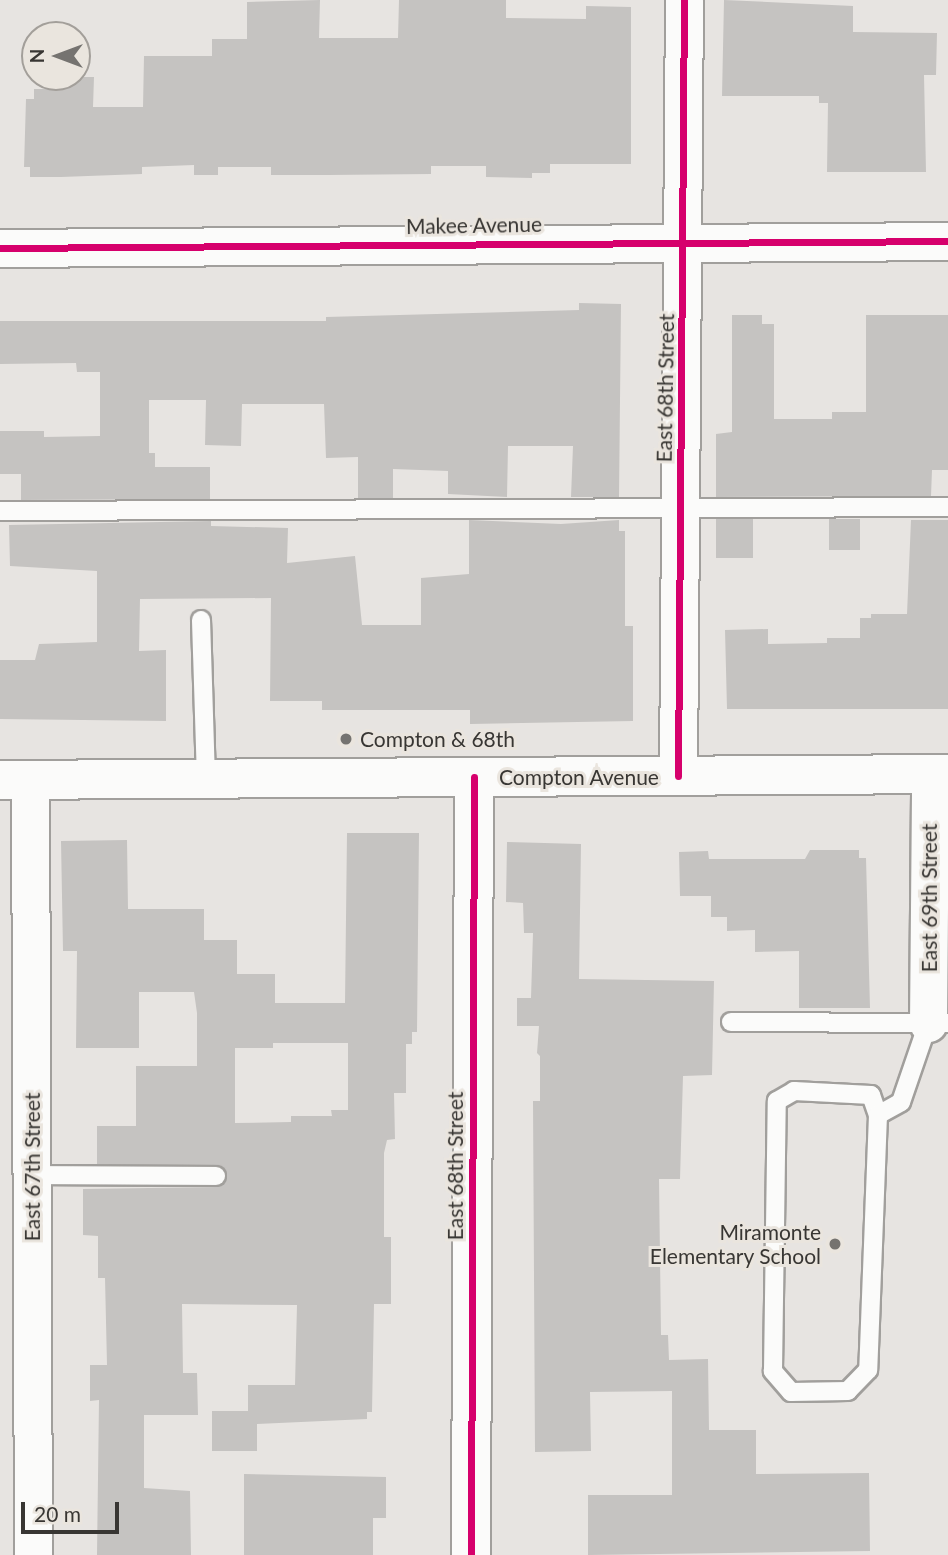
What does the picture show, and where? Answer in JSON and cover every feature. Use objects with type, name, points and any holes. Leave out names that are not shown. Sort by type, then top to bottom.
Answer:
[{"type":"main road","name":"Compton Avenue","points":[[15,780],[939,774]]},
{"type":"main road","name":"East 68th Street","points":[[471,1555],[474,777]]},
{"type":"street","name":"East 68th Street","points":[[678,776],[684,0]]},
{"type":"street","name":"Makee Avenue","points":[[0,248],[684,240],[948,241]]},
{"type":"street","name":"East 69th Street","points":[[938,1023],[939,774]]},
{"type":"street","name":"East 67th Street","points":[[15,780],[32,1175],[33,1555]]},
{"type":"lane","points":[[0,511],[948,507]]},
{"type":"lane","points":[[201,620],[206,779]]},
{"type":"lane","points":[[731,1022],[938,1023],[901,1102],[878,1115]]},
{"type":"lane","points":[[794,1091],[871,1095],[878,1115],[868,1370],[848,1391],[791,1392],[773,1371],[777,1101],[794,1091]]},
{"type":"lane","points":[[32,1175],[216,1176]]},
{"type":"building","points":[[320,0],[319,38],[398,38],[399,0],[506,0],[506,18],[586,19],[586,6],[631,7],[631,164],[550,164],[550,173],[532,173],[532,178],[486,177],[486,166],[431,166],[431,174],[328,175],[271,175],[271,167],[218,167],[218,175],[194,175],[194,165],[142,167],[142,174],[30,177],[30,167],[24,167],[26,99],[34,99],[34,91],[91,91],[91,77],[94,77],[93,107],[143,107],[144,56],[212,56],[212,39],[247,39],[247,2]]},
{"type":"building","points":[[724,0],[853,6],[853,32],[937,33],[936,75],[924,75],[926,172],[827,172],[828,103],[819,103],[819,96],[722,96]]},
{"type":"building","points":[[579,303],[621,304],[619,497],[571,497],[573,446],[508,446],[507,497],[448,494],[448,471],[393,469],[393,498],[358,498],[358,457],[326,458],[324,404],[242,404],[241,446],[205,445],[206,400],[149,400],[149,453],[155,453],[155,467],[210,467],[210,499],[21,500],[21,474],[0,474],[0,431],[44,431],[44,437],[100,436],[100,372],[77,372],[76,363],[0,364],[0,321],[326,321],[326,317],[579,310]]},
{"type":"building","points":[[732,315],[762,315],[762,324],[774,324],[774,419],[832,419],[832,412],[866,412],[866,315],[948,315],[948,470],[932,470],[931,496],[716,497],[716,434],[732,432]]},
{"type":"building","points":[[716,519],[753,519],[753,558],[716,558]]},
{"type":"building","points":[[829,519],[860,519],[860,550],[829,550]]},
{"type":"building","points":[[469,520],[561,524],[619,520],[619,531],[625,531],[625,626],[633,626],[633,721],[470,724],[470,710],[322,710],[322,701],[270,701],[271,598],[140,599],[139,651],[166,650],[166,721],[0,719],[0,660],[35,660],[39,644],[97,642],[97,571],[10,566],[9,525],[211,521],[211,526],[288,528],[287,563],[355,556],[362,625],[421,625],[421,578],[469,574]]},
{"type":"building","points":[[911,520],[948,520],[948,709],[727,709],[725,630],[768,629],[768,644],[827,643],[827,638],[860,638],[860,618],[871,618],[871,614],[907,614]]},
{"type":"building","points":[[347,833],[419,833],[417,1032],[412,1032],[412,1044],[406,1044],[406,1093],[394,1093],[395,1139],[387,1140],[384,1153],[384,1237],[391,1237],[391,1304],[374,1304],[372,1412],[367,1412],[367,1419],[257,1424],[257,1451],[212,1451],[212,1411],[248,1411],[248,1385],[295,1385],[297,1305],[182,1304],[183,1373],[197,1373],[198,1415],[144,1415],[144,1488],[190,1491],[191,1555],[97,1555],[99,1400],[90,1401],[90,1365],[107,1365],[105,1278],[98,1278],[98,1236],[83,1235],[83,1189],[216,1187],[227,1175],[216,1165],[97,1164],[97,1126],[136,1126],[136,1066],[197,1066],[197,1013],[194,992],[139,992],[139,1048],[76,1048],[77,951],[63,951],[61,841],[127,840],[128,909],[204,909],[204,940],[237,940],[237,974],[275,974],[275,1003],[345,1003]],"holes":[[[273,1043],[348,1043],[348,1110],[331,1110],[332,1116],[291,1116],[291,1122],[235,1123],[235,1048],[273,1048]]]},
{"type":"building","points":[[507,842],[581,844],[579,979],[714,981],[712,1075],[683,1076],[680,1179],[659,1179],[661,1335],[668,1335],[669,1360],[708,1359],[709,1430],[756,1430],[756,1474],[869,1473],[870,1551],[588,1555],[588,1495],[672,1495],[672,1391],[590,1392],[591,1451],[535,1452],[533,1101],[540,1101],[540,1056],[537,1053],[539,1026],[517,1026],[517,998],[531,998],[533,933],[524,933],[523,903],[506,902]]},
{"type":"building","points":[[810,850],[859,850],[859,858],[866,858],[870,1008],[799,1008],[799,951],[755,952],[755,930],[727,931],[727,917],[711,917],[711,896],[680,896],[679,852],[708,851],[709,859],[805,859]]},
{"type":"building","points":[[244,1474],[386,1477],[386,1518],[373,1518],[373,1555],[244,1555]]},
{"type":"cycle path","points":[[678,776],[684,0]]},
{"type":"cycle path","points":[[0,248],[948,241]]},
{"type":"cycle path","points":[[471,1555],[474,777]]},
{"type":"place","name":"Compton & 68th","points":[[346,739]]},
{"type":"place","name":"Miramonte Elementary School","points":[[835,1244]]}]
